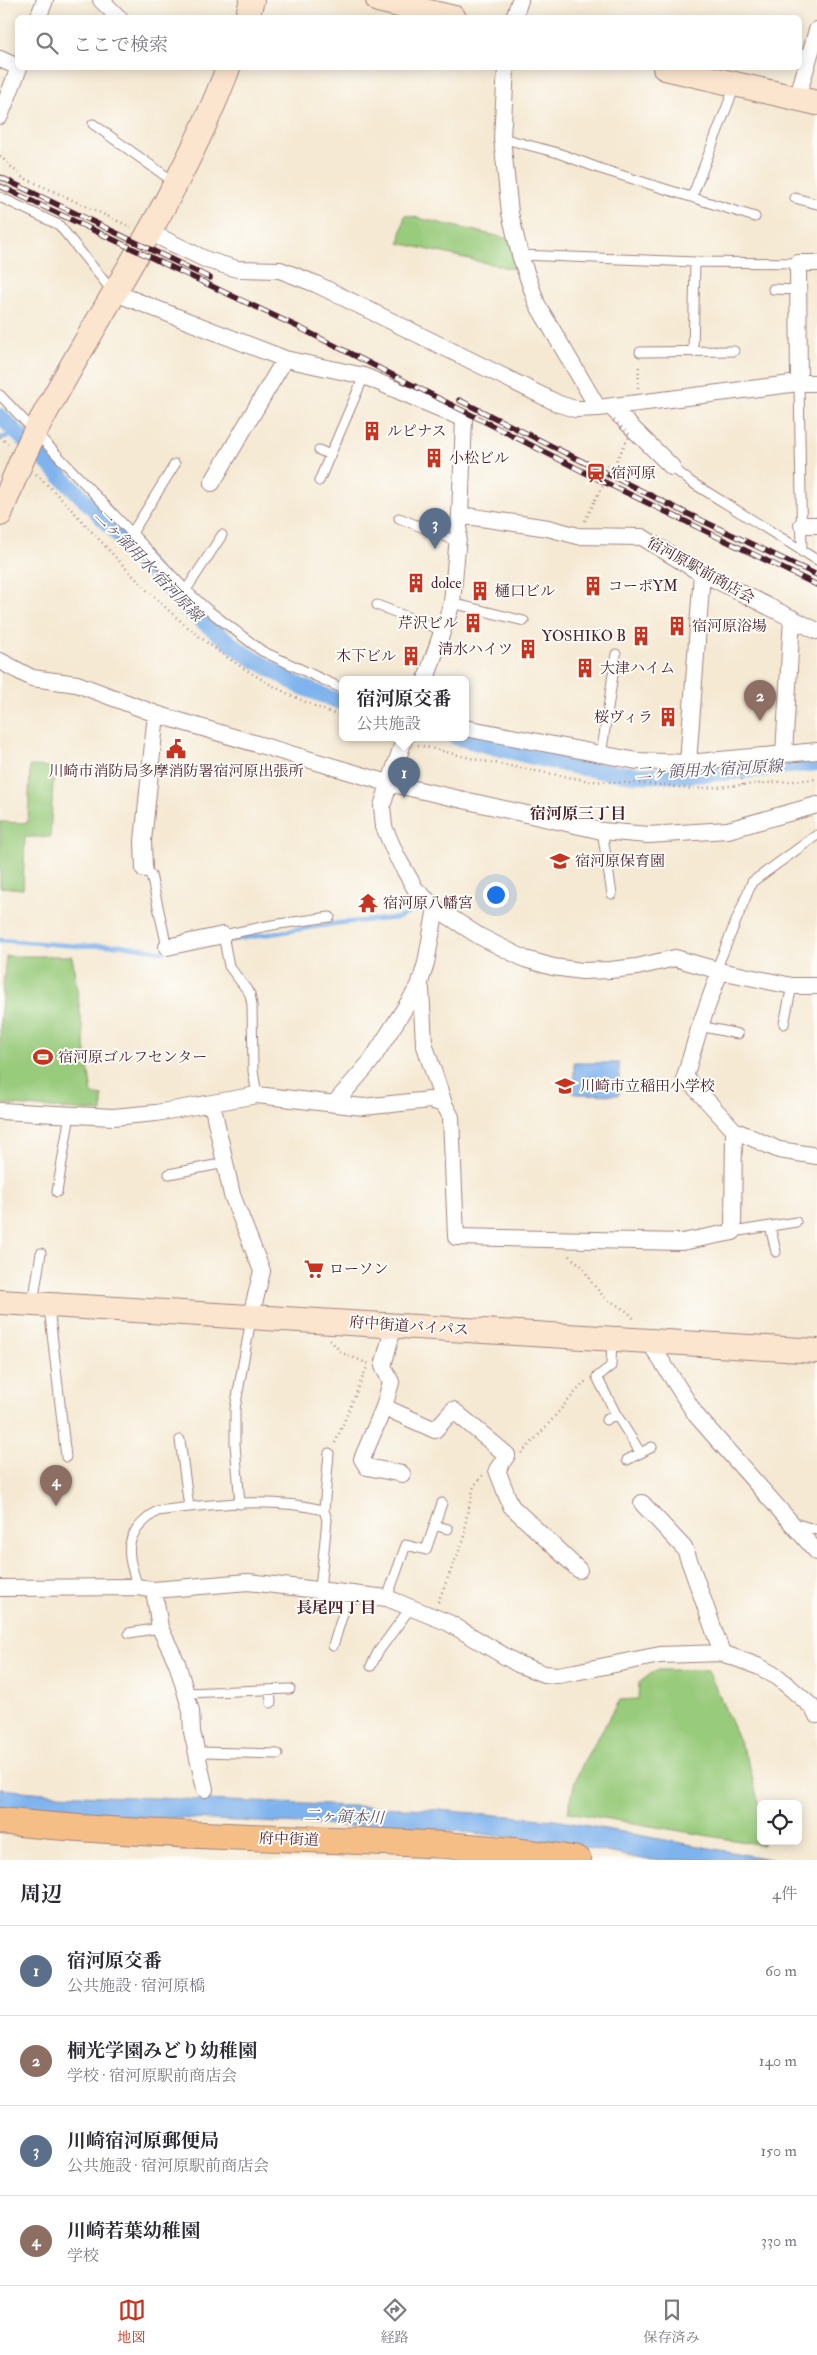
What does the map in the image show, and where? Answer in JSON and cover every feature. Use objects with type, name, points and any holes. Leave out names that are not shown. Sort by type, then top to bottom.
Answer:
[{"type":"main road","name":"府中街道","points":[[0,1822],[84,1830],[427,1849],[575,1860]]},
{"type":"street","points":[[39,15],[45,0]]},
{"type":"street","points":[[101,0],[116,15]]},
{"type":"street","points":[[248,15],[252,0]]},
{"type":"street","points":[[378,0],[441,15]]},
{"type":"street","points":[[515,15],[520,0]]},
{"type":"street","points":[[673,70],[807,101],[817,30]]},
{"type":"street","points":[[0,59],[15,66]]},
{"type":"street","points":[[0,116],[17,70]]},
{"type":"street","points":[[0,514],[25,445],[113,292],[143,231],[176,183],[212,112],[227,70]]},
{"type":"street","points":[[506,70],[502,138],[510,212],[520,255],[537,304],[608,411],[672,467]]},
{"type":"street","points":[[143,231],[207,260],[237,269],[280,270],[307,280],[559,404],[575,409],[608,411],[637,403],[799,383],[817,383]]},
{"type":"street","points":[[799,383],[798,263],[817,263]]},
{"type":"street","points":[[113,292],[285,359],[364,376],[464,419],[460,515],[452,603],[427,676]]},
{"type":"street","points":[[212,483],[285,359]]},
{"type":"street","name":"宿河原駅前商店会","points":[[460,515],[548,528],[578,536],[642,537],[702,574],[817,631]]},
{"type":"street","points":[[688,763],[702,574]]},
{"type":"street","points":[[784,753],[792,618]]},
{"type":"street","points":[[0,661],[32,678],[77,684],[156,714],[388,783],[602,831],[648,835],[728,830],[817,805]]},
{"type":"street","points":[[144,869],[143,841],[156,714]]},
{"type":"street","points":[[469,729],[637,762],[688,763],[817,751]]},
{"type":"street","points":[[404,741],[388,783],[382,806],[384,827],[397,857],[416,890],[436,908],[502,948],[525,959],[553,967],[582,972],[638,967],[675,958],[718,971],[792,986],[817,986]]},
{"type":"street","points":[[334,1104],[371,1061],[419,986],[426,963],[436,908]]},
{"type":"street","points":[[167,947],[223,935]]},
{"type":"street","points":[[718,971],[686,1077],[734,1130],[779,1150],[817,1156]]},
{"type":"street","points":[[419,986],[421,989],[424,1043],[444,1104],[451,1117],[456,1238],[682,1242],[733,1232],[734,1130]]},
{"type":"street","points":[[0,1111],[113,1117],[156,1113],[257,1095],[363,1107],[430,1100],[444,1104]]},
{"type":"street","points":[[212,1103],[232,1195],[262,1270],[251,1316]]},
{"type":"street","name":"府中街道バイパス","points":[[0,1302],[612,1338],[645,1334],[817,1351]]},
{"type":"street","points":[[394,1325],[375,1365],[391,1382],[384,1407],[362,1459],[367,1467],[402,1474]]},
{"type":"street","points":[[645,1334],[696,1415],[722,1447],[817,1552]]},
{"type":"street","points":[[384,1407],[436,1430],[453,1410],[507,1454],[497,1470],[511,1506],[579,1570]]},
{"type":"street","points":[[642,1503],[685,1549],[722,1653]]},
{"type":"street","points":[[0,1588],[146,1588],[248,1582],[387,1598],[432,1615],[518,1664],[544,1674],[558,1675],[660,1655],[722,1653],[760,1667],[779,1678],[811,1706],[817,1715]]},
{"type":"street","points":[[146,1588],[160,1628],[177,1663],[192,1712],[192,1732],[205,1789]]},
{"type":"lane","points":[[692,197],[735,85]]},
{"type":"lane","points":[[93,124],[176,183]]},
{"type":"lane","points":[[502,138],[558,153],[601,169],[754,217]]},
{"type":"lane","points":[[0,197],[59,225],[113,292]]},
{"type":"lane","points":[[795,198],[817,204]]},
{"type":"lane","points":[[520,255],[695,262],[798,263]]},
{"type":"lane","points":[[693,352],[695,262]]},
{"type":"lane","points":[[774,289],[799,290]]},
{"type":"lane","points":[[640,352],[734,351]]},
{"type":"lane","points":[[320,481],[364,376]]},
{"type":"lane","points":[[799,383],[809,525],[802,552]]},
{"type":"lane","points":[[0,395],[25,445],[132,533],[186,590],[208,610],[262,651],[339,687]]},
{"type":"lane","points":[[319,450],[330,455]]},
{"type":"lane","points":[[132,533],[175,464]]},
{"type":"lane","points":[[672,467],[691,482],[817,560]]},
{"type":"lane","points":[[399,518],[458,542]]},
{"type":"lane","points":[[186,590],[222,535]]},
{"type":"lane","points":[[452,603],[524,621]]},
{"type":"lane","points":[[376,606],[442,631]]},
{"type":"lane","points":[[601,756],[616,654]]},
{"type":"lane","points":[[602,831],[612,894]]},
{"type":"lane","points":[[718,971],[752,882],[817,835]]},
{"type":"lane","points":[[144,869],[151,875],[167,947]]},
{"type":"lane","points":[[257,1095],[253,1071],[252,1004],[250,994],[229,966],[223,935],[272,925],[330,917]]},
{"type":"lane","points":[[784,1024],[792,986]]},
{"type":"lane","points":[[700,1026],[738,1034]]},
{"type":"lane","points":[[57,1192],[70,1114]]},
{"type":"lane","points":[[169,1174],[225,1163]]},
{"type":"lane","points":[[733,1232],[796,1222]]},
{"type":"lane","points":[[770,1226],[776,1252]]},
{"type":"lane","points":[[41,1253],[41,1304],[66,1457]]},
{"type":"lane","points":[[240,1504],[235,1444],[235,1409],[251,1316]]},
{"type":"lane","points":[[612,1338],[611,1366],[597,1377],[616,1414],[640,1452]]},
{"type":"lane","points":[[606,1420],[616,1414]]},
{"type":"lane","points":[[180,1440],[189,1507]]},
{"type":"lane","points":[[626,1460],[652,1447]]},
{"type":"lane","points":[[320,1589],[327,1520],[324,1510],[329,1453]]},
{"type":"lane","points":[[146,1588],[128,1549],[133,1535],[142,1521],[157,1511],[189,1507],[277,1502],[301,1504],[324,1510]]},
{"type":"lane","points":[[387,1598],[406,1545],[426,1550],[442,1503]]},
{"type":"lane","points":[[791,1522],[817,1530]]},
{"type":"lane","points":[[434,1525],[448,1530]]},
{"type":"lane","points":[[334,1646],[348,1594]]},
{"type":"lane","points":[[371,1666],[378,1652],[411,1608]]},
{"type":"lane","points":[[129,1633],[160,1628]]},
{"type":"lane","points":[[186,1693],[290,1689]]},
{"type":"lane","points":[[270,1690],[271,1703]]},
{"type":"lane","points":[[198,1752],[278,1754]]},
{"type":"path","points":[[0,156],[22,177],[143,231]]},
{"type":"path","points":[[637,403],[640,352]]},
{"type":"path","points":[[583,524],[630,435],[608,411]]},
{"type":"path","points":[[0,436],[25,445],[162,604],[210,646],[268,684],[339,715]]},
{"type":"path","points":[[607,465],[613,467]]},
{"type":"path","points":[[412,741],[478,760],[590,781],[665,785],[692,789],[817,779]]},
{"type":"path","points":[[743,781],[743,786]]},
{"type":"path","points":[[551,1240],[582,1266],[592,1283],[604,1297],[628,1312],[645,1334]]},
{"type":"path","points":[[326,1334],[332,1344],[342,1353],[375,1365],[329,1453]]},
{"type":"path","points":[[507,1454],[521,1454],[535,1441],[567,1400],[588,1379],[597,1377]]},
{"type":"path","points":[[432,1615],[465,1536],[466,1519],[474,1486],[488,1470],[497,1470]]},
{"type":"green space","points":[[405,215],[510,239],[517,270],[399,243]]},
{"type":"green space","points":[[30,766],[54,767],[50,837],[25,837],[23,889],[0,887],[0,822],[28,823]]},
{"type":"green space","name":"宿河原ゴルフセンター","points":[[6,956],[72,956],[92,1094],[102,1096],[102,1112],[0,1104],[0,1020]]},
{"type":"green space","points":[[656,1670],[708,1670],[749,1764],[758,1800],[757,1844],[568,1812],[575,1781],[585,1759],[620,1700],[638,1699],[639,1683]]},
{"type":"water","points":[[574,1063],[619,1063],[619,1095],[574,1094]]},
{"type":"water","name":"二ヶ領本川","points":[[0,1789],[55,1794],[427,1809],[555,1820],[775,1860],[648,1860],[560,1843],[456,1831],[37,1812],[0,1808]]},
{"type":"waterway","name":"二ヶ領用水 宿河原線","points":[[0,416],[94,509],[190,612],[245,654],[300,686],[339,701]]},
{"type":"waterway","points":[[0,438],[18,434]]},
{"type":"waterway","name":"二ヶ領用水 宿河原線","points":[[469,741],[569,765],[638,775],[705,774],[817,763]]},
{"type":"waterway","points":[[225,941],[339,923],[398,918],[425,906]]},
{"type":"waterway","points":[[0,940],[77,946],[121,945],[165,952]]},
{"type":"railway","points":[[0,177],[210,278]]},
{"type":"railway","points":[[0,186],[298,327],[594,477],[817,585]]},
{"type":"railway","points":[[459,400],[684,512],[817,575]]},
{"type":"place","name":"ルピナス","points":[[372,431]]},
{"type":"place","name":"小松ビル","points":[[434,458]]},
{"type":"place","name":"宿河原","points":[[596,473]]},
{"type":"place","name":"川崎宿河原郵便局","points":[[435,549]]},
{"type":"place","name":"dolce","points":[[416,583]]},
{"type":"place","name":"コーポYM","points":[[593,586]]},
{"type":"place","name":"樋口ビル","points":[[480,591]]},
{"type":"place","name":"芹沢ビル","points":[[473,623]]},
{"type":"place","name":"宿河原浴場","points":[[677,626]]},
{"type":"place","name":"YOSHIKO B","points":[[641,636]]},
{"type":"place","name":"清水ハイツ","points":[[528,649]]},
{"type":"place","name":"木下ビル","points":[[411,656]]},
{"type":"place","name":"大津ハイム","points":[[585,668]]},
{"type":"place","name":"桜ヴィラ","points":[[668,717]]},
{"type":"place","name":"桐光学園みどり幼稚園","points":[[760,721]]},
{"type":"place","name":"川崎市消防局多摩消防署宿河原出張所","points":[[176,749]]},
{"type":"place","name":"宿河原交番","points":[[404,798]]},
{"type":"place","name":"宿河原保育園","points":[[560,861]]},
{"type":"place","name":"宿河原八幡宮","points":[[368,903]]},
{"type":"place","name":"宿河原ゴルフセンター","points":[[43,1057]]},
{"type":"place","name":"川崎市立稲田小学校","points":[[565,1086]]},
{"type":"place","name":"ローソン","points":[[314,1269]]},
{"type":"place","name":"川崎若葉幼稚園","points":[[56,1506]]},
{"type":"district","name":"宿河原三丁目","points":[[578,813]]},
{"type":"district","name":"長尾四丁目","points":[[336,1607]]}]
